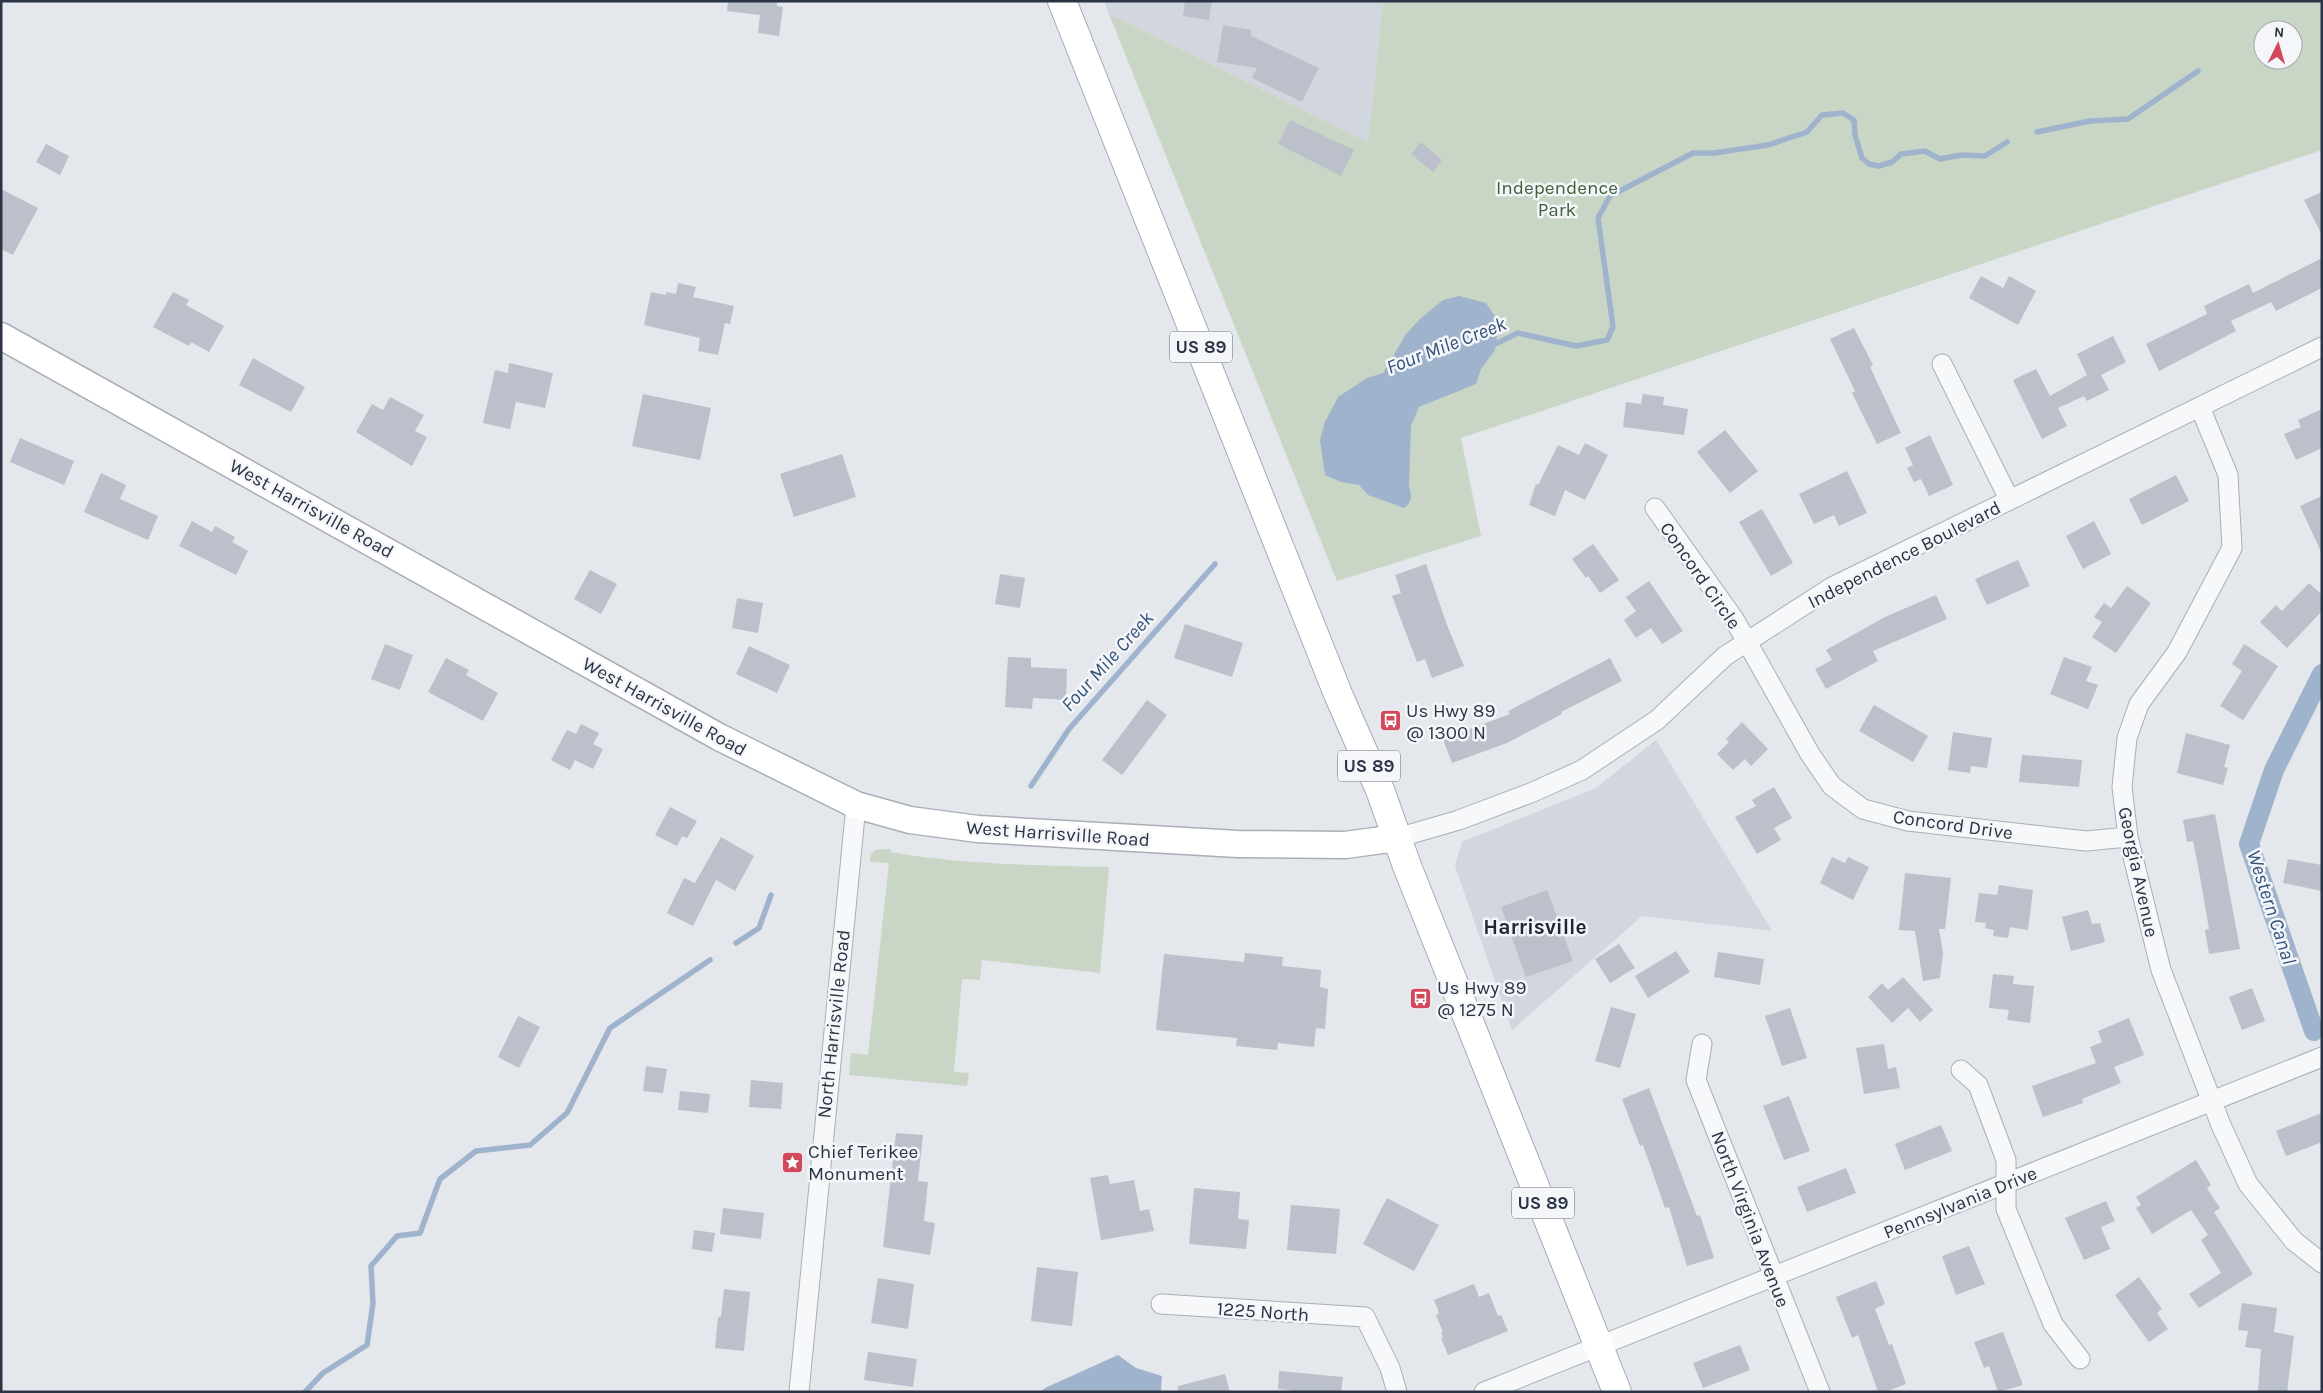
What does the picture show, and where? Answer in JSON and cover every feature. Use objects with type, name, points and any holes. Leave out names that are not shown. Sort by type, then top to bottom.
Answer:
[{"type":"main road","name":"US 89","points":[[1062,1],[1617,1392]]},
{"type":"main road","name":"West Harrisville Road","points":[[1,336],[719,737],[856,805],[910,820],[1007,831],[1238,844],[1345,845],[1397,838]]},
{"type":"street","name":"Independence Boulevard","points":[[1397,838],[1458,820],[1532,792],[1582,770],[1657,720],[1725,656],[1832,587],[2322,347]]},
{"type":"street","points":[[1942,364],[2009,499]]},
{"type":"street","name":"Georgia Avenue","points":[[2200,407],[2228,475],[2232,548],[2177,652],[2139,704],[2127,738],[2122,787],[2128,837],[2161,970],[2211,1101],[2248,1184],[2294,1242],[2322,1263]]},
{"type":"street","name":"Concord Circle","points":[[1655,508],[1734,619],[1748,642]]},
{"type":"street","name":"Concord Drive","points":[[1748,642],[1810,754],[1832,786],[1863,808],[1908,821],[2086,841],[2128,837]]},
{"type":"street","name":"North Harrisville Road","points":[[799,1392],[856,805]]},
{"type":"street","name":"North Virginia Avenue","points":[[1702,1044],[1696,1080],[1820,1392]]},
{"type":"street","name":"Pennsylvania Drive","points":[[1484,1392],[2322,1057]]},
{"type":"street","points":[[1961,1070],[1978,1085],[2006,1160],[2006,1209],[2053,1324],[2080,1359]]},
{"type":"street","name":"1225 North","points":[[1161,1304],[1365,1317],[1390,1368],[1397,1392]]},
{"type":"shaded area","points":[[1104,1],[1383,1],[1368,144],[1109,14]]},
{"type":"shaded area","points":[[1656,740],[1772,931],[1642,916],[1512,1030],[1455,866],[1462,842],[1596,788]]},
{"type":"green space","name":"Independence Park","points":[[1383,1],[2322,1],[2322,150],[1461,438],[1481,536],[1337,581],[1109,14],[1368,143]]},
{"type":"green space","points":[[891,849],[891,852],[945,860],[1109,867],[1100,973],[982,960],[980,980],[962,979],[954,1072],[969,1073],[967,1086],[849,1075],[851,1053],[868,1055],[889,863],[870,862],[871,854],[875,850]]},
{"type":"water","points":[[1459,296],[1486,303],[1499,322],[1495,350],[1481,369],[1476,384],[1419,407],[1411,426],[1409,486],[1411,496],[1409,503],[1404,508],[1368,495],[1359,485],[1341,482],[1325,475],[1320,440],[1325,422],[1338,397],[1367,378],[1383,373],[1406,334],[1420,319],[1443,300]]},
{"type":"water","points":[[1118,1355],[1136,1368],[1162,1376],[1161,1392],[1041,1392],[1045,1388]]},
{"type":"building","points":[[728,1],[777,1],[777,6],[783,7],[779,36],[758,33],[760,15],[727,11]]},
{"type":"building","points":[[1185,1],[1212,1],[1209,20],[1183,16]]},
{"type":"building","points":[[1223,25],[1251,30],[1251,36],[1319,68],[1302,102],[1252,78],[1257,68],[1217,62]]},
{"type":"building","points":[[1290,120],[1354,150],[1341,176],[1278,144]]},
{"type":"building","points":[[1421,142],[1442,160],[1433,172],[1411,154]]},
{"type":"building","points":[[46,144],[69,156],[60,175],[36,162]]},
{"type":"building","points":[[1,189],[38,208],[13,255],[1,249]]},
{"type":"building","points":[[2322,192],[2322,235],[2304,200]]},
{"type":"building","points":[[2322,258],[2322,288],[2276,311],[2271,302],[2231,321],[2236,331],[2159,371],[2146,344],[2207,314],[2204,306],[2249,284],[2253,293]]},
{"type":"building","points":[[1981,276],[2003,288],[2009,276],[2036,291],[2018,325],[1969,298]]},
{"type":"building","points":[[678,283],[696,287],[693,297],[734,306],[730,324],[725,323],[718,355],[698,351],[700,338],[644,325],[651,292],[666,295],[666,292],[676,294]]},
{"type":"building","points":[[173,292],[189,300],[186,305],[224,326],[209,352],[191,342],[189,346],[153,327]]},
{"type":"building","points":[[1854,328],[1873,365],[1870,367],[1901,433],[1877,444],[1852,393],[1855,391],[1830,339]]},
{"type":"building","points":[[2113,336],[2126,362],[2101,375],[2109,390],[2087,401],[2084,396],[2058,408],[2067,426],[2042,439],[2013,380],[2036,369],[2050,396],[2087,375],[2077,354]]},
{"type":"building","points":[[253,358],[305,387],[291,412],[239,385]]},
{"type":"building","points":[[509,363],[553,373],[545,408],[516,402],[510,429],[483,423],[495,370],[508,373]]},
{"type":"building","points":[[643,394],[711,408],[700,460],[632,446]]},
{"type":"building","points":[[1643,394],[1664,397],[1663,405],[1688,409],[1684,435],[1623,427],[1626,402],[1641,404]]},
{"type":"building","points":[[390,397],[424,415],[415,431],[427,437],[412,466],[356,432],[372,404],[383,410]]},
{"type":"building","points":[[2322,409],[2322,448],[2296,460],[2284,434],[2301,427],[2298,420]]},
{"type":"building","points":[[1725,430],[1758,471],[1730,493],[1697,452]]},
{"type":"building","points":[[1930,435],[1953,485],[1929,496],[1921,479],[1914,482],[1907,468],[1913,465],[1905,448]]},
{"type":"building","points":[[20,438],[74,461],[64,485],[10,462]]},
{"type":"building","points":[[1585,443],[1608,455],[1585,500],[1565,490],[1555,516],[1529,505],[1536,484],[1538,485],[1558,445],[1579,455]]},
{"type":"building","points":[[842,454],[856,497],[794,517],[780,474]]},
{"type":"building","points":[[1847,471],[1867,513],[1839,526],[1834,515],[1814,524],[1799,494]]},
{"type":"building","points":[[101,473],[126,485],[120,499],[158,516],[148,540],[84,512]]},
{"type":"building","points":[[2176,475],[2189,501],[2142,525],[2129,499]]},
{"type":"building","points":[[2322,496],[2322,554],[2300,506]]},
{"type":"building","points":[[1762,509],[1793,563],[1771,576],[1739,522]]},
{"type":"building","points":[[192,521],[212,532],[215,526],[235,537],[232,542],[248,551],[236,575],[179,546]]},
{"type":"building","points":[[2094,521],[2111,554],[2083,569],[2066,536]]},
{"type":"building","points":[[1593,544],[1619,580],[1600,593],[1588,576],[1586,578],[1572,559]]},
{"type":"building","points":[[2018,560],[2030,586],[1987,605],[1975,579]]},
{"type":"building","points":[[1426,564],[1447,625],[1464,666],[1432,678],[1425,659],[1417,662],[1392,596],[1401,593],[1395,575]]},
{"type":"building","points":[[590,570],[617,584],[601,614],[574,599]]},
{"type":"building","points":[[1000,574],[1025,578],[1020,608],[995,604]]},
{"type":"building","points":[[1649,581],[1683,631],[1662,644],[1651,628],[1636,638],[1624,620],[1636,611],[1626,597]]},
{"type":"building","points":[[2309,583],[2322,595],[2322,611],[2287,648],[2260,622],[2276,605],[2282,611]]},
{"type":"building","points":[[2127,586],[2151,603],[2116,653],[2092,637],[2102,622],[2094,617],[2104,603],[2111,608]]},
{"type":"building","points":[[1936,595],[1947,619],[1873,651],[1878,661],[1826,689],[1815,669],[1832,660],[1826,650],[1885,617]]},
{"type":"building","points":[[737,598],[763,603],[758,633],[732,628]]},
{"type":"building","points":[[1185,624],[1243,643],[1232,677],[1174,658]]},
{"type":"building","points":[[385,644],[413,655],[400,690],[371,679]]},
{"type":"building","points":[[2244,644],[2278,666],[2243,720],[2220,706],[2242,671],[2232,664]]},
{"type":"building","points":[[749,646],[790,665],[777,693],[736,674]]},
{"type":"building","points":[[1008,657],[1031,658],[1031,667],[1067,669],[1066,700],[1033,698],[1032,709],[1005,707]]},
{"type":"building","points":[[2064,657],[2092,667],[2086,681],[2098,685],[2088,709],[2050,694]]},
{"type":"building","points":[[446,658],[469,670],[466,675],[498,693],[483,721],[428,692]]},
{"type":"building","points":[[1610,658],[1622,681],[1561,712],[1562,714],[1507,743],[1452,763],[1443,739],[1510,714],[1508,711]]},
{"type":"building","points":[[1147,700],[1167,715],[1122,775],[1102,760]]},
{"type":"building","points":[[1874,705],[1928,736],[1913,762],[1859,731]]},
{"type":"building","points":[[1742,722],[1768,749],[1751,766],[1745,759],[1733,770],[1717,754],[1729,742],[1726,739]]},
{"type":"building","points":[[581,724],[599,733],[593,744],[603,749],[593,769],[575,760],[570,770],[551,760],[567,730],[576,734]]},
{"type":"building","points":[[1953,732],[1992,738],[1987,768],[1971,766],[1970,773],[1948,770]]},
{"type":"building","points":[[2186,733],[2230,745],[2224,767],[2228,768],[2223,785],[2177,773]]},
{"type":"building","points":[[2022,755],[2082,760],[2079,787],[2019,782]]},
{"type":"building","points":[[1774,787],[1792,818],[1774,828],[1781,840],[1757,854],[1735,817],[1756,806],[1752,800]]},
{"type":"building","points":[[670,807],[697,821],[687,838],[682,836],[677,846],[655,835]]},
{"type":"building","points":[[2215,814],[2240,949],[2209,954],[2205,930],[2209,929],[2199,871],[2193,841],[2187,842],[2183,820]]},
{"type":"building","points":[[721,837],[754,856],[735,891],[716,880],[693,926],[667,913],[684,878],[695,883]]},
{"type":"building","points":[[1832,857],[1845,863],[1848,857],[1869,867],[1853,900],[1820,883]]},
{"type":"building","points":[[2288,859],[2322,865],[2322,891],[2283,883]]},
{"type":"building","points":[[1905,873],[1951,878],[1945,929],[1939,929],[1943,953],[1940,978],[1923,981],[1915,931],[1899,930]]},
{"type":"building","points":[[1999,885],[2033,890],[2028,930],[2010,927],[2008,938],[1993,936],[1994,930],[1985,928],[1986,923],[1975,922],[1979,893],[1997,895]]},
{"type":"building","points":[[1547,890],[1573,961],[1526,977],[1501,907]]},
{"type":"building","points":[[2088,910],[2092,924],[2100,923],[2105,942],[2071,951],[2062,917]]},
{"type":"building","points":[[1619,944],[1635,968],[1610,983],[1595,959]]},
{"type":"building","points":[[1676,951],[1690,972],[1648,998],[1635,976]]},
{"type":"building","points":[[1718,952],[1764,959],[1760,985],[1714,977]]},
{"type":"building","points":[[1245,953],[1283,957],[1282,966],[1321,970],[1320,987],[1328,989],[1325,1029],[1316,1028],[1314,1047],[1278,1043],[1277,1050],[1236,1046],[1237,1038],[1156,1030],[1164,954],[1244,962]]},
{"type":"building","points":[[1993,974],[2014,976],[2013,984],[2034,986],[2030,1023],[2007,1020],[2009,1010],[1989,1008]]},
{"type":"building","points":[[1903,977],[1933,1010],[1920,1022],[1908,1008],[1892,1023],[1868,997],[1882,983],[1888,990]]},
{"type":"building","points":[[2252,988],[2265,1021],[2242,1030],[2229,997]]},
{"type":"building","points":[[1611,1007],[1636,1014],[1620,1068],[1595,1061]]},
{"type":"building","points":[[1790,1008],[1807,1058],[1782,1066],[1765,1016]]},
{"type":"building","points":[[518,1016],[540,1027],[519,1068],[498,1057]]},
{"type":"building","points":[[2129,1018],[2144,1055],[2114,1067],[2121,1083],[2082,1099],[2083,1103],[2043,1117],[2032,1086],[2096,1063],[2090,1047],[2102,1042],[2098,1031]]},
{"type":"building","points":[[1884,1044],[1888,1069],[1896,1067],[1900,1088],[1864,1094],[1856,1048]]},
{"type":"building","points":[[646,1066],[667,1069],[663,1093],[643,1091]]},
{"type":"building","points":[[751,1080],[783,1083],[781,1109],[749,1107]]},
{"type":"building","points":[[1649,1088],[1697,1216],[1700,1215],[1714,1258],[1687,1266],[1669,1207],[1665,1208],[1643,1145],[1640,1146],[1622,1099]]},
{"type":"building","points":[[680,1091],[710,1094],[708,1113],[678,1110]]},
{"type":"building","points":[[1789,1096],[1810,1151],[1784,1160],[1763,1106]]},
{"type":"building","points":[[2322,1113],[2322,1142],[2286,1156],[2276,1131]]},
{"type":"building","points":[[1941,1125],[1952,1151],[1905,1170],[1895,1144]]},
{"type":"building","points":[[896,1133],[923,1135],[918,1181],[928,1182],[924,1221],[935,1223],[930,1255],[883,1247]]},
{"type":"building","points":[[2196,1160],[2211,1185],[2207,1188],[2220,1208],[2214,1212],[2253,1274],[2199,1308],[2189,1294],[2221,1273],[2201,1240],[2208,1235],[2191,1210],[2152,1234],[2136,1208],[2141,1205],[2136,1197]]},
{"type":"building","points":[[1846,1168],[1856,1193],[1807,1212],[1797,1187]]},
{"type":"building","points":[[1108,1175],[1110,1184],[1134,1180],[1140,1211],[1149,1209],[1154,1231],[1101,1240],[1090,1178]]},
{"type":"building","points":[[1194,1188],[1240,1192],[1238,1219],[1249,1220],[1246,1249],[1189,1244]]},
{"type":"building","points":[[1387,1198],[1439,1225],[1414,1271],[1363,1244]]},
{"type":"building","points":[[2106,1201],[2115,1221],[2101,1227],[2110,1249],[2084,1260],[2065,1218]]},
{"type":"building","points":[[1291,1205],[1340,1209],[1336,1254],[1287,1250]]},
{"type":"building","points":[[723,1208],[764,1213],[761,1239],[720,1234]]},
{"type":"building","points":[[694,1230],[715,1233],[712,1252],[692,1249]]},
{"type":"building","points":[[1969,1246],[1985,1284],[1956,1295],[1942,1256]]},
{"type":"building","points":[[1037,1267],[1078,1272],[1072,1326],[1031,1321]]},
{"type":"building","points":[[2139,1277],[2162,1309],[2157,1313],[2168,1329],[2149,1342],[2115,1295]]},
{"type":"building","points":[[878,1278],[914,1284],[908,1329],[871,1323]]},
{"type":"building","points":[[1876,1281],[1885,1304],[1875,1309],[1889,1345],[1892,1344],[1906,1384],[1885,1392],[1878,1392],[1858,1335],[1852,1338],[1836,1297]]},
{"type":"building","points":[[1474,1284],[1479,1297],[1489,1293],[1498,1316],[1501,1315],[1508,1331],[1448,1355],[1441,1338],[1443,1338],[1441,1332],[1443,1332],[1436,1315],[1439,1313],[1434,1300]]},
{"type":"building","points":[[724,1289],[750,1292],[744,1351],[715,1348],[718,1317],[721,1317]]},
{"type":"building","points":[[2242,1303],[2277,1308],[2274,1332],[2294,1336],[2287,1392],[2258,1392],[2261,1349],[2245,1347],[2248,1331],[2238,1330]]},
{"type":"building","points":[[2003,1332],[2023,1385],[1998,1392],[1989,1366],[1984,1368],[1974,1342]]},
{"type":"building","points":[[1740,1345],[1750,1370],[1703,1388],[1693,1363]]},
{"type":"building","points":[[868,1352],[917,1359],[913,1387],[864,1380]]},
{"type":"building","points":[[1279,1371],[1343,1377],[1341,1392],[1290,1392],[1290,1390],[1278,1389]]},
{"type":"building","points":[[1225,1374],[1230,1392],[1178,1392],[1178,1386]]},
{"type":"waterway","name":"Four Mile Creek","points":[[2037,132],[2090,121],[2128,119],[2198,71]]},
{"type":"waterway","name":"Four Mile Creek","points":[[1491,346],[1518,333],[1576,346],[1607,340],[1613,327],[1598,218],[1610,196],[1693,153],[1714,153],[1768,145],[1807,132],[1822,115],[1843,113],[1854,120],[1855,135],[1862,158],[1869,164],[1879,166],[1892,162],[1901,154],[1925,151],[1940,159],[1961,155],[1985,156],[2007,142]]},
{"type":"waterway","name":"Four Mile Creek","points":[[1031,786],[1069,729],[1215,564]]},
{"type":"waterway","name":"Western Canal","points":[[2314,1031],[2249,844],[2274,770],[2322,674]]},
{"type":"waterway","name":"Four Mile Creek","points":[[736,943],[759,928],[771,895]]},
{"type":"waterway","name":"Four Mile Creek","points":[[305,1392],[323,1373],[367,1345],[373,1303],[371,1266],[397,1236],[420,1233],[440,1179],[476,1151],[530,1145],[567,1113],[610,1028],[710,960]]},
{"type":"place","name":"Us Hwy 89 @ 1300 N","points":[[1390,721]]},
{"type":"place","name":"Us Hwy 89 @ 1275 N","points":[[1421,998]]},
{"type":"place","name":"Chief Terikee Monument","points":[[792,1162]]},
{"type":"district","name":"Harrisville","points":[[1535,927]]}]
